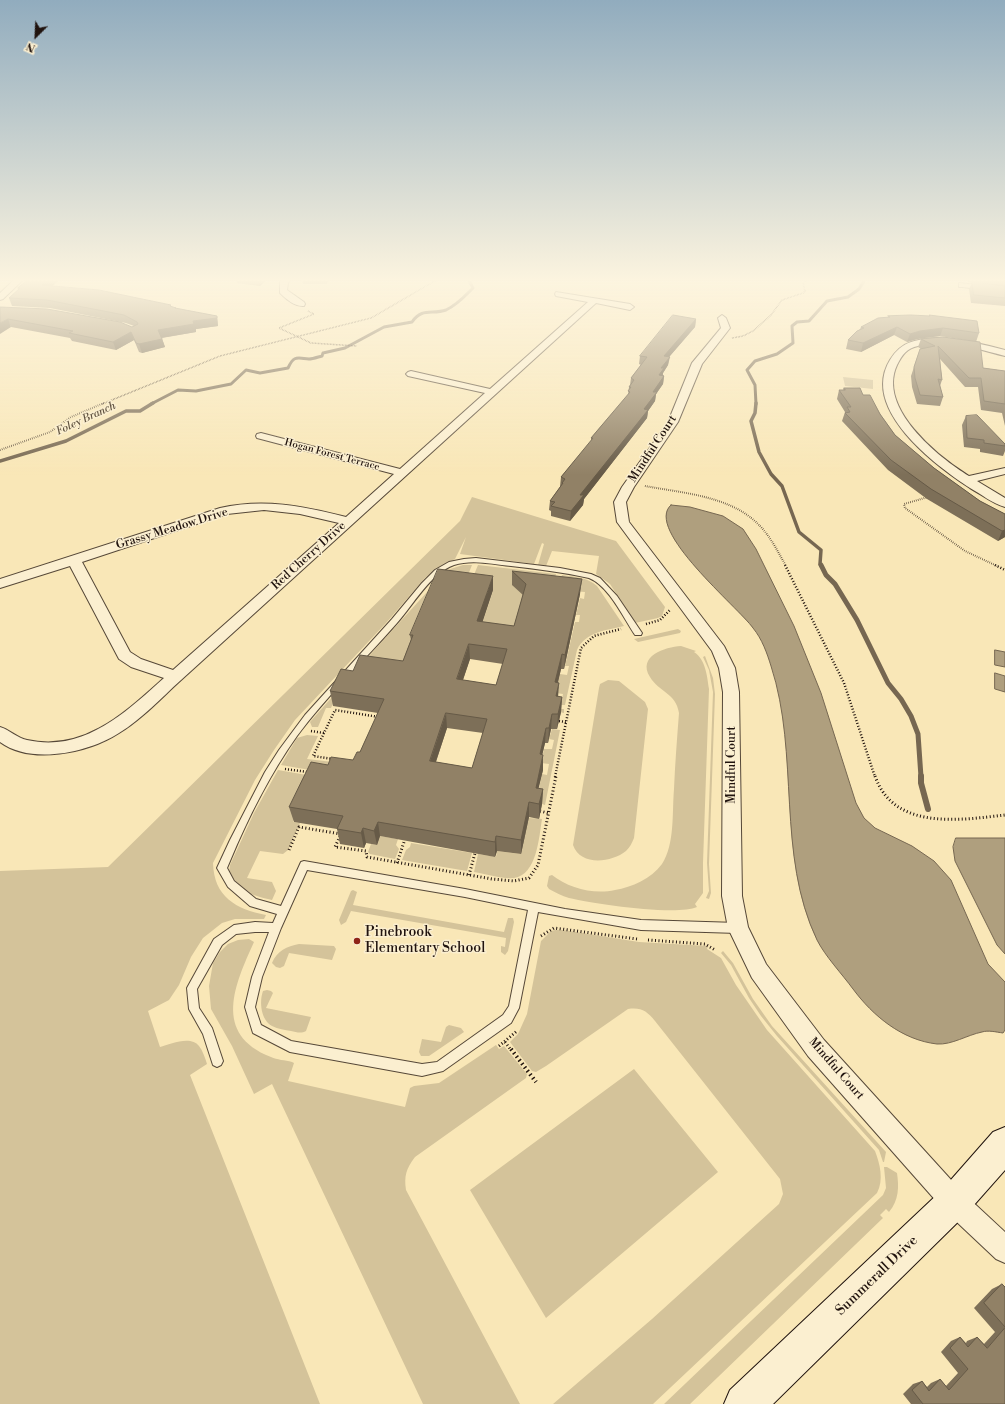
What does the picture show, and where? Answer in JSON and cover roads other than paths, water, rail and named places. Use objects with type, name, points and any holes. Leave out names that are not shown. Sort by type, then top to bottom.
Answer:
[{"type":"street","name":"Red Cherry Drive","points":[[0,733],[5,738],[25,747],[45,749],[63,747],[89,740],[111,731],[176,676],[546,344]]},
{"type":"street","name":"Mindful Court","points":[[713,344],[697,363],[673,422],[631,482],[620,502],[623,522],[718,650],[728,668],[731,692],[732,896],[738,928],[759,971],[816,1048],[954,1202],[1005,1250]]},
{"type":"street","points":[[914,344],[902,349],[890,369],[888,385],[892,401],[900,418],[914,436],[934,456],[968,480],[1005,503]]},
{"type":"street","points":[[956,344],[980,346],[1005,353]]},
{"type":"street","points":[[412,374],[492,392]]},
{"type":"street","name":"Hogan Forest Terrace","points":[[261,436],[402,474]]},
{"type":"street","points":[[968,480],[1005,471]]},
{"type":"street","name":"Grassy Meadow Drive","points":[[0,584],[224,511],[253,506],[302,510],[347,521]]},
{"type":"street","points":[[74,560],[124,655],[136,663],[176,676]]},
{"type":"street","name":"Summerall Drive","points":[[744,1404],[954,1202],[1005,1144]]},
{"type":"lane","points":[[284,912],[253,903],[231,884],[222,868],[230,847],[273,767],[299,728],[332,688],[444,567],[470,560],[500,562],[574,572],[597,578],[608,591],[635,630]]},
{"type":"lane","points":[[534,907],[514,1008],[506,1019],[439,1067],[422,1070],[290,1046],[257,1028],[250,1007],[257,977],[276,928],[304,865],[641,925],[738,928]]},
{"type":"lane","points":[[217,1061],[208,1032],[194,1009],[192,988],[218,942],[234,930],[255,927],[276,928]]},
{"type":"waterway","name":"Foley Branch","points":[[151,404],[178,390],[196,391],[231,384],[246,370],[260,373],[288,368],[292,361],[296,358],[311,359],[322,356],[323,353],[345,348],[353,344]]},
{"type":"waterway","points":[[756,403],[755,385],[747,370],[755,361],[777,354],[792,344]]},
{"type":"waterway","name":"Foley Branch","points":[[0,461],[66,441],[126,411],[140,411],[153,403]]},
{"type":"waterway","points":[[756,403],[755,413],[751,421],[759,452],[771,474],[782,486],[799,532],[821,550],[821,566]]},
{"type":"waterway","points":[[821,565],[826,575],[835,584],[857,620],[888,683],[901,699],[911,716],[918,734],[921,777]]},
{"type":"waterway","points":[[921,777],[921,783],[928,809]]},
{"type":"place","name":"Pinebrook Elementary School","points":[[357,941]]}]
